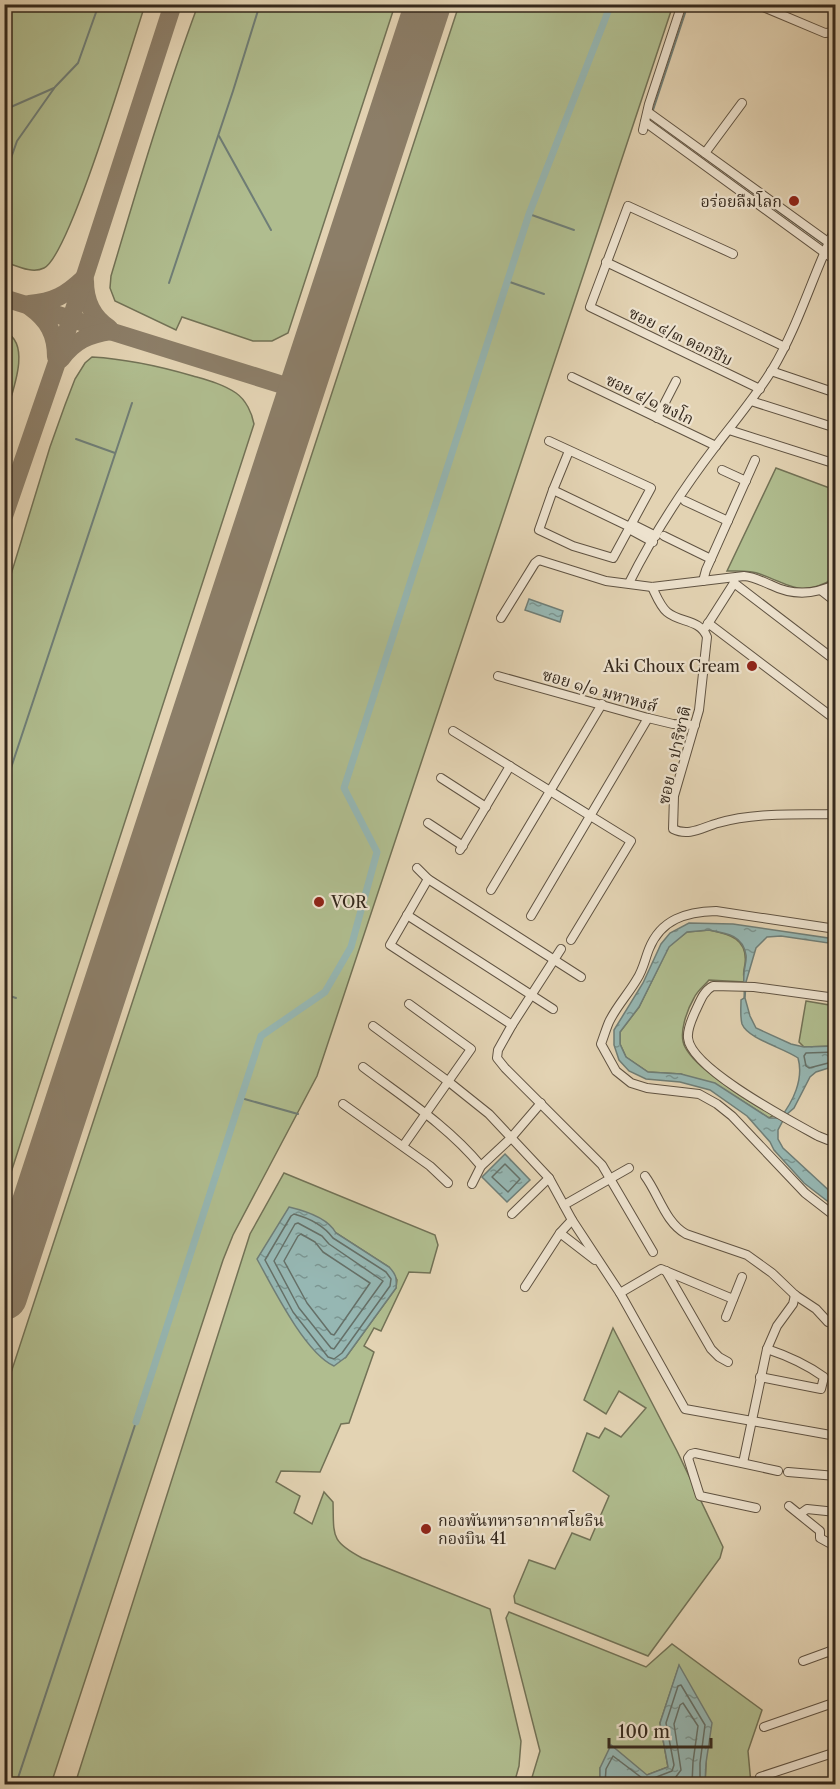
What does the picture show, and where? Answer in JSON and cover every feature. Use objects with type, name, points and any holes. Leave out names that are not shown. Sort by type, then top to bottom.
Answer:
[{"type":"street","points":[[682,4],[648,105],[644,126],[836,261]]},
{"type":"street","points":[[756,4],[825,33],[836,32]]},
{"type":"street","points":[[705,153],[742,103]]},
{"type":"street","points":[[648,112],[828,243]]},
{"type":"street","points":[[770,213],[776,204]]},
{"type":"street","points":[[733,254],[628,206],[606,262],[785,347]]},
{"type":"street","points":[[629,583],[658,538],[682,492],[751,401],[785,347],[823,252],[836,227]]},
{"type":"street","name":"ซอย ๔/๓ ดอกปีบ","points":[[606,262],[590,307],[760,388]]},
{"type":"street","points":[[771,371],[836,393]]},
{"type":"street","name":"ซอย ๔/๑ ฃงโก","points":[[572,377],[716,446]]},
{"type":"street","points":[[657,418],[676,381]]},
{"type":"street","points":[[751,401],[836,428]]},
{"type":"street","points":[[729,430],[836,464]]},
{"type":"street","points":[[549,441],[651,488],[613,558],[573,546],[539,530],[569,451]]},
{"type":"street","points":[[704,581],[705,570],[755,460]]},
{"type":"street","points":[[722,470],[746,481]]},
{"type":"street","points":[[553,490],[658,538],[711,559]]},
{"type":"street","points":[[686,501],[728,521]]},
{"type":"street","points":[[501,618],[535,563],[539,561],[606,581],[652,587],[756,577],[785,591],[805,594],[822,591],[836,584]]},
{"type":"street","points":[[706,626],[734,580]]},
{"type":"street","points":[[734,580],[836,661]]},
{"type":"street","points":[[652,587],[660,604],[668,613],[706,626],[836,720]]},
{"type":"street","points":[[822,591],[836,602]]},
{"type":"street","name":"ซอย ๑ ปาริชาติ","points":[[706,626],[707,644],[699,710],[674,796],[673,829],[681,833],[697,831],[717,823],[740,818],[836,814]]},
{"type":"street","name":"ซอย ๑/๑ มหาหงส์","points":[[498,676],[648,718],[673,724],[695,725]]},
{"type":"street","points":[[491,890],[602,704]]},
{"type":"street","points":[[531,916],[648,718]]},
{"type":"street","points":[[453,731],[631,841],[571,940]]},
{"type":"street","points":[[429,823],[461,848],[510,766]]},
{"type":"street","points":[[441,778],[486,807]]},
{"type":"street","points":[[417,868],[428,879],[580,977]]},
{"type":"street","points":[[428,879],[390,945],[512,1024]]},
{"type":"street","points":[[836,929],[725,912],[698,911],[684,914],[659,930],[650,946],[639,976],[610,1020],[601,1044],[610,1062],[622,1077],[631,1083],[646,1088],[699,1094],[717,1104],[732,1116],[805,1193],[836,1217]]},
{"type":"street","points":[[407,915],[553,1009]]},
{"type":"street","points":[[561,949],[512,1024],[498,1050],[497,1058],[602,1165],[653,1252]]},
{"type":"street","points":[[836,998],[754,987],[713,986],[704,993],[691,1021],[688,1039],[698,1057],[730,1084],[789,1120],[828,1140],[836,1139]]},
{"type":"street","points":[[403,1146],[471,1049],[409,1004]]},
{"type":"street","points":[[374,1026],[489,1114],[549,1178],[572,1220],[620,1293],[684,1409],[836,1436]]},
{"type":"street","points":[[363,1067],[463,1144],[481,1166]]},
{"type":"street","points":[[472,1184],[481,1166],[511,1138],[541,1103]]},
{"type":"street","points":[[343,1104],[430,1166],[448,1183]]},
{"type":"street","points":[[564,1205],[629,1168]]},
{"type":"street","points":[[645,1176],[669,1218],[678,1229],[686,1234],[747,1255],[772,1273],[795,1295],[816,1309],[828,1322],[836,1325]]},
{"type":"street","points":[[512,1214],[549,1178]]},
{"type":"street","points":[[525,1287],[560,1233],[572,1220]]},
{"type":"street","points":[[560,1233],[600,1264]]},
{"type":"street","points":[[620,1293],[661,1269],[733,1299]]},
{"type":"street","points":[[666,1271],[711,1349],[728,1362]]},
{"type":"street","points":[[726,1317],[742,1277]]},
{"type":"street","points":[[743,1463],[766,1349],[777,1326],[793,1304],[795,1295]]},
{"type":"street","points":[[760,1377],[820,1389],[825,1377],[807,1365],[766,1349]]},
{"type":"street","points":[[756,1508],[700,1496],[688,1458],[695,1452],[778,1471]]},
{"type":"street","points":[[788,1472],[836,1476]]},
{"type":"street","points":[[789,1506],[812,1522],[820,1531],[820,1538],[829,1543]]},
{"type":"street","points":[[800,1514],[807,1509],[836,1512]]},
{"type":"street","points":[[803,1661],[833,1650],[836,1664]]},
{"type":"street","points":[[764,1727],[836,1702]]},
{"type":"street","points":[[760,1777],[836,1752]]},
{"type":"green space","points":[[4,5],[145,5],[84,190],[55,255],[44,268],[39,270],[24,269],[5,262]]},
{"type":"green space","points":[[198,5],[395,5],[288,333],[272,341],[253,341],[182,317],[176,330],[115,301],[110,288],[111,276],[152,140]]},
{"type":"green space","points":[[459,5],[673,5],[317,1076],[233,1235],[223,1260],[51,1784],[5,1784],[5,1391]]},
{"type":"green space","points":[[5,332],[13,338],[18,347],[19,358],[15,384],[5,417]]},
{"type":"green space","points":[[92,357],[155,366],[220,385],[243,399],[254,424],[5,1191],[5,594],[65,405],[75,379],[85,363]]},
{"type":"green space","points":[[776,468],[835,490],[835,578],[814,588],[789,586],[756,573],[727,571]]},
{"type":"green space","points":[[709,930],[724,933],[740,943],[745,956],[743,975],[745,982],[709,980],[697,993],[689,1009],[684,1022],[683,1042],[692,1056],[712,1076],[774,1115],[769,1118],[736,1097],[681,1074],[648,1072],[626,1057],[620,1044],[620,1032],[639,1007],[669,946],[687,932]]},
{"type":"green space","points":[[806,1001],[835,1006],[835,1046],[804,1047],[799,1042]]},
{"type":"green space","points":[[284,1173],[435,1235],[438,1245],[430,1273],[409,1272],[381,1331],[374,1328],[364,1346],[374,1352],[349,1423],[341,1424],[320,1472],[281,1471],[276,1482],[300,1496],[294,1513],[312,1524],[324,1492],[333,1502],[334,1530],[339,1542],[362,1558],[490,1609],[521,1741],[519,1766],[514,1784],[75,1784],[250,1234]],"holes":[[[336,1233],[389,1267],[397,1280],[396,1288],[346,1357]]]},
{"type":"green space","points":[[613,1328],[677,1451],[723,1547],[720,1558],[648,1656],[515,1603],[514,1596],[529,1560],[555,1569],[572,1533],[590,1540],[609,1496],[573,1471],[587,1433],[599,1438],[605,1428],[621,1437],[646,1408],[619,1391],[606,1414],[584,1400]]},
{"type":"green space","points":[[509,1612],[646,1667],[672,1644],[762,1710],[748,1751],[751,1784],[705,1784],[706,1763],[679,1666],[660,1723],[668,1767],[647,1775],[600,1768],[600,1784],[558,1784],[553,1778],[546,1784],[530,1784],[540,1751],[506,1618]]},
{"type":"water","points":[[529,599],[563,611],[560,622],[525,610]]},
{"type":"water","points":[[689,923],[733,924],[835,939],[835,944],[781,936],[767,937],[756,948],[746,982],[745,998],[756,1028],[791,1044],[804,1047],[835,1046],[835,1066],[816,1072],[810,1077],[794,1108],[786,1115],[778,1130],[778,1139],[783,1148],[835,1196],[835,1207],[804,1183],[747,1116],[710,1090],[680,1082],[646,1079],[629,1071],[619,1060],[614,1045],[614,1030],[643,983],[661,944],[670,933]],"holes":[[[709,930],[733,936],[744,948],[746,957],[744,998],[741,1000],[742,1024],[759,1039],[798,1058],[800,1074],[796,1090],[780,1118],[769,1118],[715,1083],[681,1074],[648,1072],[626,1057],[620,1044],[620,1032],[639,1007],[669,947],[687,932]]]},
{"type":"water","points":[[505,1154],[530,1180],[507,1202],[482,1177]]},
{"type":"water","points":[[289,1207],[322,1219],[336,1233],[389,1267],[395,1276],[396,1288],[346,1357],[334,1366],[323,1359],[301,1334],[257,1259]]},
{"type":"water","points":[[679,1665],[712,1723],[705,1784],[600,1784],[600,1768],[611,1745],[647,1775],[668,1767],[660,1723]]},
{"type":"waterway","points":[[4,178],[17,141],[55,87],[78,63],[99,4]]},
{"type":"waterway","points":[[169,283],[260,4]]},
{"type":"waterway","points":[[136,1422],[261,1036],[325,992],[351,947],[377,852],[344,788],[529,214],[611,4]]},
{"type":"waterway","points":[[653,110],[688,4]]},
{"type":"waterway","points":[[4,110],[54,88]]},
{"type":"waterway","points":[[656,122],[836,253]]},
{"type":"waterway","points":[[219,136],[271,230]]},
{"type":"waterway","points":[[529,214],[574,230]]},
{"type":"waterway","points":[[507,281],[544,294]]},
{"type":"waterway","points":[[4,789],[132,403]]},
{"type":"waterway","points":[[76,439],[115,453]]},
{"type":"waterway","points":[[555,789],[588,810]]},
{"type":"waterway","points":[[4,994],[16,998]]},
{"type":"waterway","points":[[241,1098],[298,1114]]},
{"type":"waterway","points":[[16,1784],[136,1422]]},
{"type":"taxiway","points":[[4,516],[56,365],[173,4]]},
{"type":"taxiway","points":[[29,304],[59,297],[84,278]]},
{"type":"taxiway","points":[[85,281],[86,295],[94,314],[109,328]]},
{"type":"taxiway","points":[[4,298],[302,391]]},
{"type":"taxiway","points":[[30,307],[50,328],[56,357]]},
{"type":"taxiway","points":[[61,359],[71,347],[83,339],[111,331]]},
{"type":"runway","points":[[4,1297],[428,4]]},
{"type":"place","name":"อร่อยลืมโลก","points":[[794,201]]},
{"type":"place","name":"Aki Choux Cream","points":[[752,666]]},
{"type":"place","name":"VOR","points":[[319,902]]},
{"type":"place","name":"กองพันทหารอากาศโยธิน กองบิน 41","points":[[426,1529]]}]
